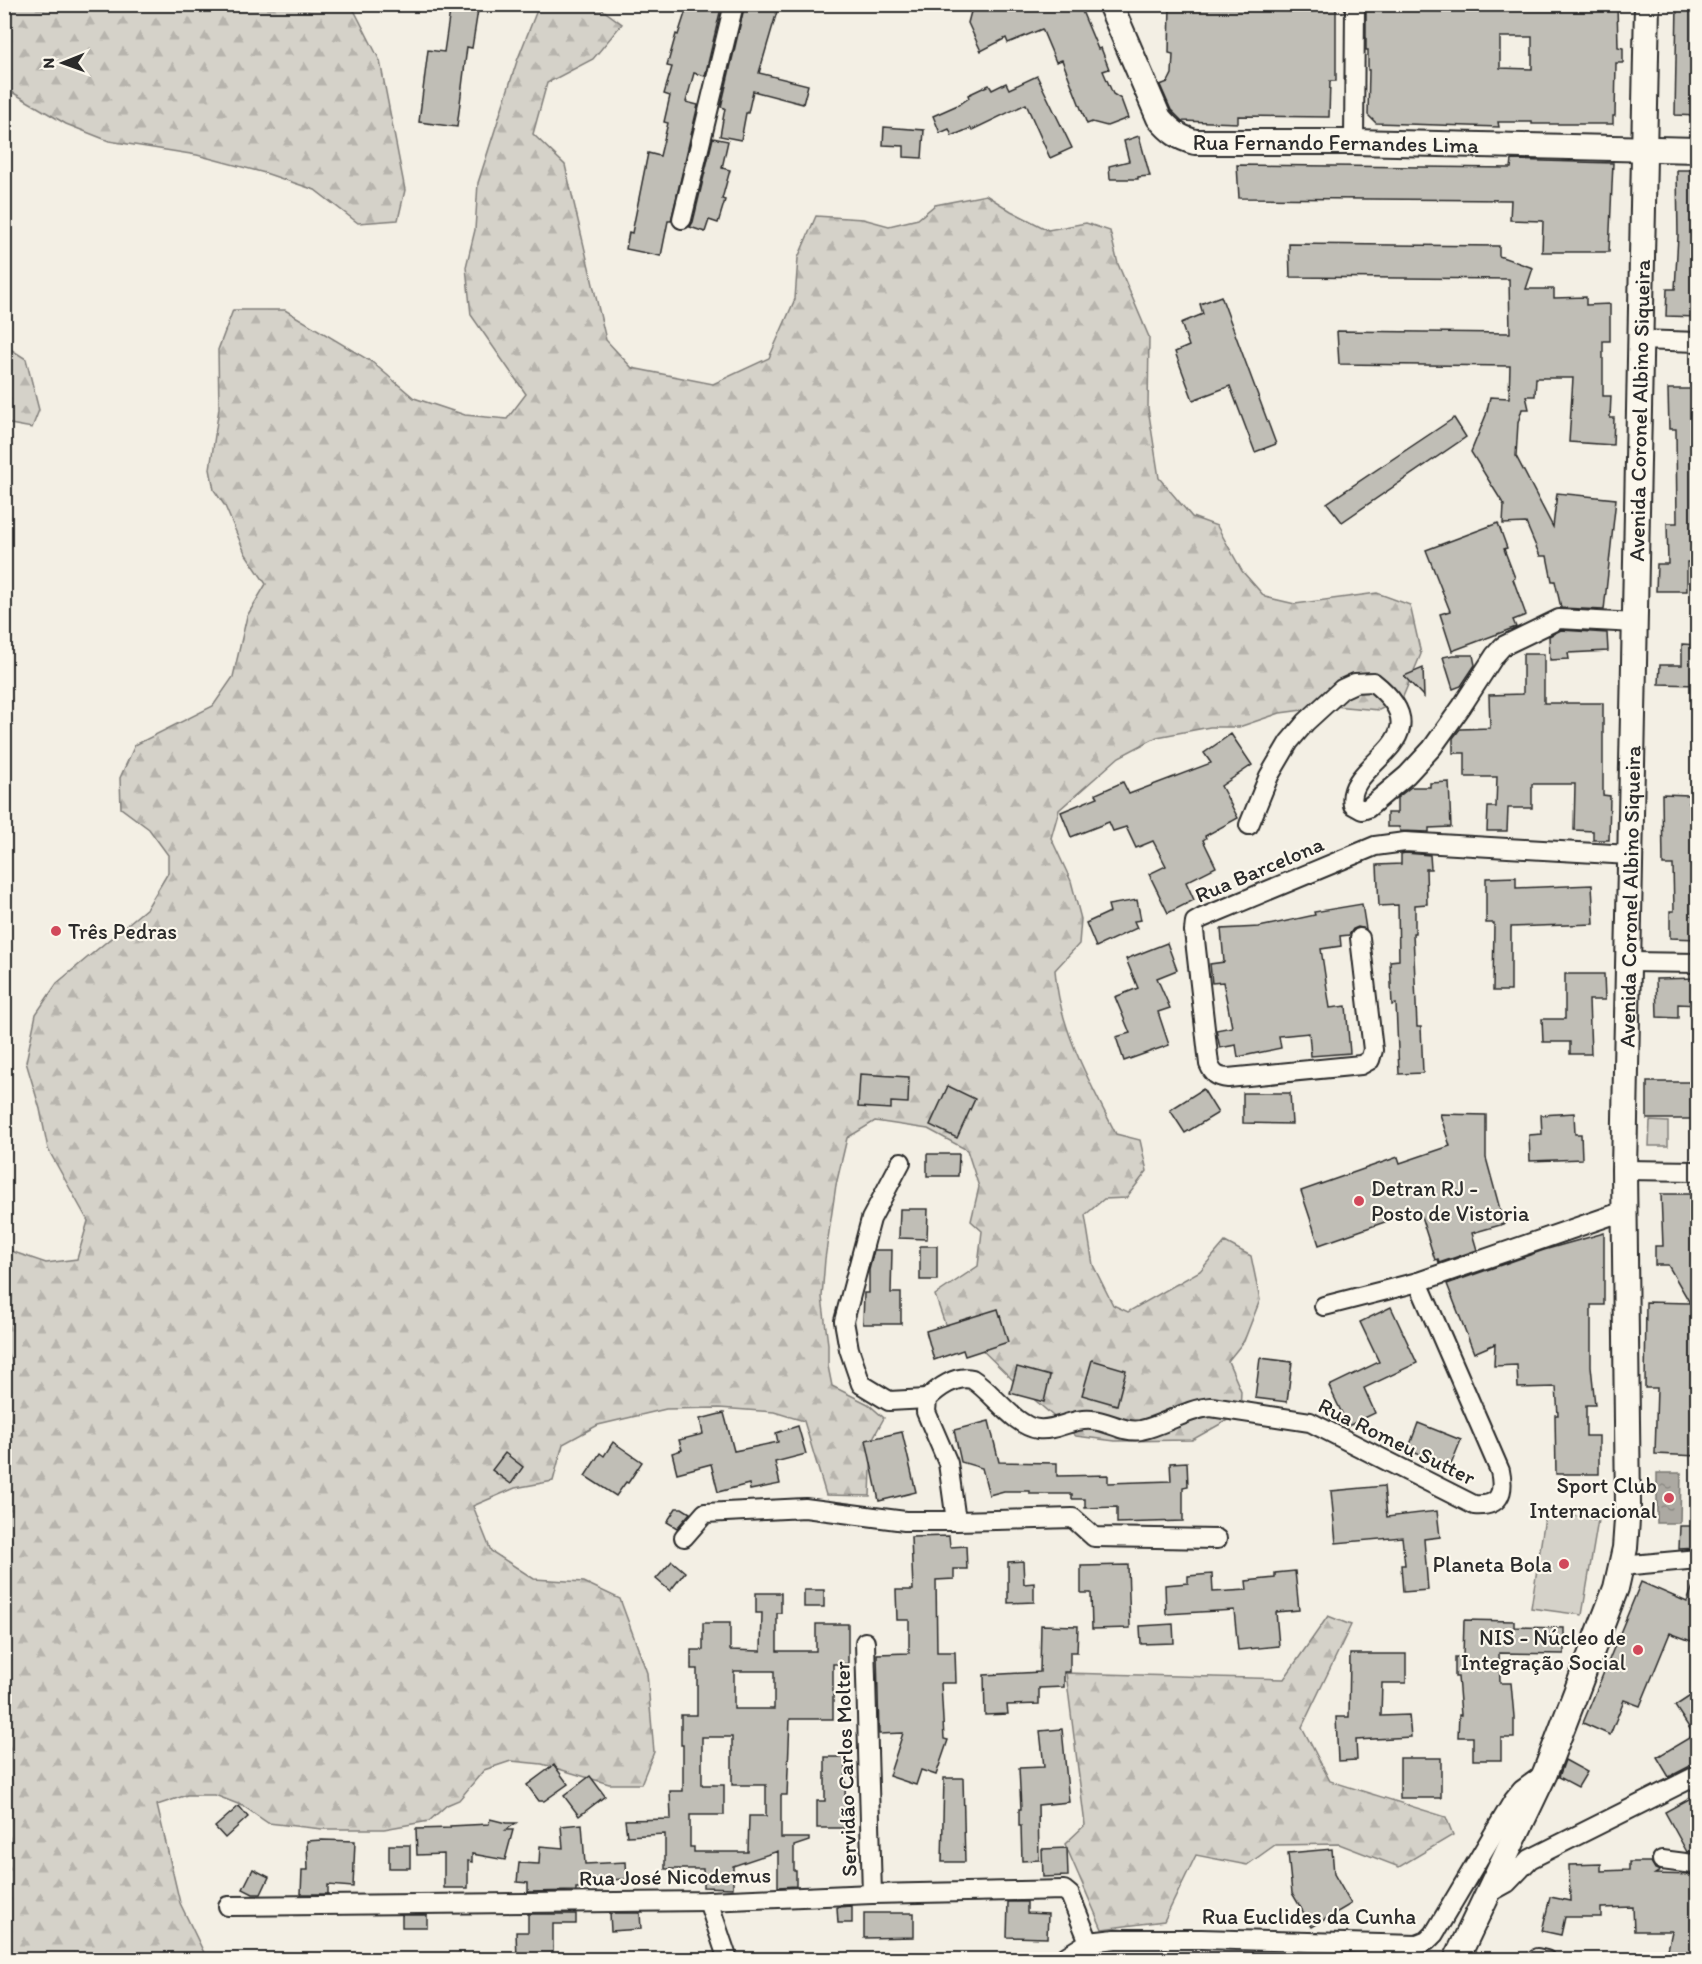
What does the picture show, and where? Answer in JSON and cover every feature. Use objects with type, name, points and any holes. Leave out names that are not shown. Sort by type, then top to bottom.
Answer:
[{"type":"main road","name":"Rua Fernando Fernandes Lima","points":[[1110,4],[1159,118],[1171,132],[1182,139],[1195,142],[1354,142],[1698,150]]},
{"type":"main road","name":"Avenida Coronel Albino Siqueira","points":[[1456,1959],[1545,1773],[1616,1587],[1626,1548],[1628,1506],[1624,1170],[1630,962],[1630,855],[1647,4]]},
{"type":"street","points":[[682,219],[734,4]]},
{"type":"street","points":[[1354,142],[1355,4]]},
{"type":"street","points":[[1640,340],[1698,342]]},
{"type":"street","points":[[1249,825],[1269,777],[1288,742],[1342,689],[1355,683],[1373,682],[1389,695],[1399,711],[1401,722],[1399,732],[1391,746],[1367,772],[1351,797],[1353,805],[1362,810],[1368,808],[1407,775],[1431,748],[1503,646],[1559,619],[1636,623]]},
{"type":"street","name":"Rua Barcelona","points":[[1360,938],[1373,1050],[1370,1060],[1361,1065],[1227,1078],[1218,1077],[1212,1072],[1209,1064],[1194,931],[1195,922],[1202,918],[1375,846],[1405,842],[1630,855]]},
{"type":"street","points":[[1630,962],[1698,963]]},
{"type":"street","points":[[902,1162],[872,1219],[844,1321],[849,1349],[861,1384],[889,1401],[927,1399],[926,1412],[948,1463],[957,1521]]},
{"type":"street","points":[[1624,1170],[1698,1171]]},
{"type":"street","points":[[1324,1306],[1418,1282],[1624,1211]]},
{"type":"street","name":"Rua Romeu Sutter","points":[[927,1399],[937,1389],[947,1384],[966,1378],[972,1379],[1017,1419],[1037,1429],[1054,1428],[1076,1419],[1095,1420],[1124,1430],[1141,1430],[1198,1408],[1211,1407],[1310,1422],[1474,1505],[1486,1506],[1494,1502],[1501,1493],[1503,1482],[1500,1471],[1418,1282]]},
{"type":"street","points":[[684,1537],[705,1513],[805,1508],[905,1521],[1073,1518],[1094,1536],[1217,1539]]},
{"type":"street","points":[[1621,1566],[1698,1559]]},
{"type":"street","name":"Servidão Carlos Molter","points":[[865,1642],[872,1894]]},
{"type":"street","name":"Rua Euclides da Cunha","points":[[1060,1959],[1089,1942],[1115,1939],[1201,1939],[1309,1952],[1417,1945],[1427,1941],[1434,1934],[1513,1801],[1528,1785],[1545,1773]]},
{"type":"street","points":[[1489,1893],[1507,1883],[1530,1859],[1698,1775]]},
{"type":"street","points":[[1662,1860],[1693,1864],[1698,1861]]},
{"type":"street","name":"Rua José Nicodemus","points":[[228,1906],[708,1901],[872,1894],[1064,1890],[1070,1895],[1089,1942]]},
{"type":"street","points":[[708,1901],[728,1959]]},
{"type":"green space","points":[[5,4],[348,5],[355,12],[380,61],[405,190],[398,220],[358,223],[315,190],[265,173],[197,155],[109,141],[66,124],[5,88]]},
{"type":"green space","points":[[539,5],[596,5],[622,24],[593,59],[547,83],[533,134],[565,165],[606,340],[632,368],[713,384],[769,358],[795,299],[798,258],[816,216],[863,219],[889,226],[918,219],[935,205],[986,195],[1048,230],[1086,223],[1110,231],[1118,264],[1149,337],[1148,408],[1159,478],[1192,517],[1217,526],[1242,571],[1265,597],[1295,604],[1377,593],[1410,605],[1421,654],[1402,699],[1379,710],[1333,706],[1280,713],[1239,727],[1210,727],[1157,737],[1119,757],[1059,810],[1051,838],[1071,881],[1081,919],[1079,944],[1055,970],[1069,1034],[1116,1134],[1140,1140],[1147,1171],[1126,1198],[1104,1199],[1085,1215],[1093,1265],[1113,1305],[1128,1312],[1200,1271],[1225,1242],[1251,1256],[1260,1300],[1244,1341],[1228,1361],[1241,1391],[1240,1413],[1192,1440],[1115,1441],[1076,1436],[1020,1387],[971,1339],[945,1324],[935,1295],[978,1266],[982,1231],[971,1221],[979,1187],[967,1150],[928,1129],[875,1121],[847,1138],[836,1185],[822,1297],[832,1386],[868,1404],[884,1418],[872,1440],[870,1496],[826,1495],[804,1421],[774,1412],[719,1408],[666,1409],[598,1425],[563,1444],[553,1481],[515,1488],[473,1506],[491,1551],[534,1579],[584,1582],[620,1599],[647,1673],[654,1752],[641,1784],[609,1784],[542,1764],[511,1761],[484,1770],[459,1800],[447,1805],[429,1821],[384,1829],[322,1829],[268,1823],[243,1806],[215,1795],[187,1795],[157,1805],[180,1903],[207,1959],[5,1960],[5,1249],[46,1263],[77,1259],[88,1221],[48,1149],[40,1109],[26,1062],[36,1014],[57,983],[147,908],[168,873],[168,855],[149,829],[121,808],[120,778],[135,745],[213,706],[233,677],[247,616],[266,584],[245,553],[225,506],[214,490],[210,469],[219,408],[218,350],[233,310],[285,310],[372,362],[414,398],[465,415],[507,419],[526,394],[471,315],[466,267],[475,230],[478,183],[517,61]]},
{"type":"green space","points":[[4,345],[26,359],[39,410],[32,428],[5,423]]},
{"type":"green space","points":[[1650,1121],[1668,1122],[1668,1146],[1649,1146]]},
{"type":"green space","name":"Planeta Bola","points":[[1546,1511],[1598,1520],[1582,1615],[1531,1608]]},
{"type":"green space","points":[[1328,1616],[1351,1625],[1302,1727],[1330,1781],[1446,1817],[1453,1835],[1399,1867],[1339,1844],[1275,1845],[1247,1865],[1196,1855],[1164,1921],[1102,1929],[1065,1844],[1085,1825],[1066,1673],[1284,1679]]},
{"type":"water","name":"Sport Club Internacional","points":[[1657,1473],[1681,1473],[1680,1523],[1657,1523]]},
{"type":"building","points":[[451,4],[479,4],[472,48],[467,47],[457,127],[419,122],[428,50],[444,52]]},
{"type":"building","points":[[688,4],[722,4],[705,76],[694,73],[686,102],[698,105],[661,256],[626,249],[629,232],[632,233],[648,153],[660,156],[668,123],[664,122],[670,96],[664,94],[672,67],[667,66]]},
{"type":"building","points":[[745,4],[766,4],[778,8],[759,73],[808,85],[803,104],[753,91],[741,140],[720,136],[725,108],[721,107]]},
{"type":"building","points":[[973,4],[1079,4],[1109,69],[1103,71],[1113,94],[1121,99],[1128,118],[1107,126],[1092,122],[1087,124],[1062,60],[1056,62],[1042,29],[1008,43],[1006,38],[981,51],[968,23]]},
{"type":"building","points":[[1170,4],[1336,4],[1336,81],[1330,81],[1329,117],[1238,116],[1238,123],[1182,121],[1171,110],[1160,85],[1168,82],[1172,74],[1173,54],[1169,53]]},
{"type":"building","points":[[1366,4],[1617,4],[1618,47],[1623,48],[1623,63],[1616,63],[1613,124],[1498,122],[1499,127],[1376,123],[1368,115],[1369,70],[1368,50],[1366,50]],"holes":[[[1500,37],[1532,37],[1532,69],[1500,68]]]},
{"type":"building","points":[[1677,4],[1698,4],[1698,116],[1675,115]]},
{"type":"building","points":[[1037,76],[1072,148],[1050,158],[1026,104],[972,130],[971,128],[952,136],[949,129],[940,133],[933,116],[960,104],[969,98],[968,95],[989,85],[992,90],[1006,83],[1009,89]]},
{"type":"building","points":[[884,127],[924,130],[922,158],[904,157],[904,146],[883,145]]},
{"type":"building","points":[[1139,136],[1150,176],[1138,177],[1138,179],[1110,179],[1109,166],[1129,161],[1124,141]]},
{"type":"building","points":[[713,138],[728,141],[722,168],[730,170],[718,223],[709,220],[705,232],[690,227]]},
{"type":"building","points":[[1512,160],[1613,163],[1609,252],[1542,252],[1543,221],[1510,220],[1511,200],[1239,198],[1237,165],[1511,168]]},
{"type":"building","points":[[1677,170],[1698,170],[1698,317],[1666,316],[1667,289],[1675,289],[1678,236]]},
{"type":"building","points":[[1289,244],[1499,246],[1499,256],[1533,268],[1526,289],[1554,289],[1554,298],[1586,297],[1586,305],[1610,304],[1610,341],[1603,341],[1603,396],[1611,396],[1610,418],[1614,418],[1613,445],[1569,442],[1573,378],[1536,378],[1535,396],[1526,396],[1529,409],[1522,409],[1518,423],[1516,456],[1553,527],[1557,493],[1616,499],[1604,610],[1561,608],[1547,556],[1540,556],[1526,523],[1503,524],[1504,505],[1471,452],[1486,415],[1490,397],[1509,398],[1510,366],[1339,364],[1337,331],[1510,333],[1509,279],[1290,277]]},
{"type":"building","points":[[1221,296],[1276,444],[1255,452],[1230,386],[1193,400],[1175,352],[1189,346],[1181,323],[1203,314],[1200,304]]},
{"type":"building","points":[[1668,389],[1698,389],[1698,562],[1687,562],[1687,591],[1656,591],[1657,564],[1668,564],[1667,523],[1677,523],[1676,429],[1669,429]]},
{"type":"building","points":[[1454,418],[1466,437],[1342,522],[1327,503]]},
{"type":"building","points":[[1498,523],[1507,548],[1504,549],[1515,578],[1513,579],[1526,615],[1513,620],[1516,627],[1452,651],[1440,614],[1450,611],[1426,550]]},
{"type":"building","points":[[1561,630],[1607,633],[1608,651],[1568,653],[1569,659],[1550,660],[1549,636]]},
{"type":"building","points":[[1682,644],[1698,645],[1698,685],[1659,684],[1660,665],[1682,665]]},
{"type":"building","points":[[1523,654],[1544,654],[1544,703],[1603,703],[1603,795],[1610,796],[1609,840],[1593,840],[1593,831],[1574,830],[1575,784],[1532,784],[1532,808],[1508,808],[1507,831],[1487,831],[1488,807],[1496,807],[1497,777],[1465,777],[1465,753],[1453,753],[1453,738],[1460,729],[1490,728],[1489,695],[1523,694]]},
{"type":"building","points":[[1473,655],[1475,665],[1461,686],[1453,689],[1443,657]]},
{"type":"building","points":[[1423,668],[1424,697],[1404,676]]},
{"type":"building","points":[[1231,734],[1252,765],[1221,786],[1238,818],[1205,836],[1203,840],[1216,867],[1186,882],[1194,900],[1168,913],[1149,874],[1166,866],[1153,841],[1136,848],[1126,827],[1113,831],[1109,822],[1071,837],[1061,812],[1098,797],[1096,794],[1123,782],[1129,794],[1211,763],[1204,753]]},
{"type":"building","points":[[1449,782],[1451,827],[1429,828],[1429,832],[1400,831],[1399,827],[1387,827],[1387,813],[1397,813],[1397,798],[1411,787],[1430,787],[1430,783]]},
{"type":"building","points":[[1662,794],[1689,795],[1689,803],[1698,803],[1695,872],[1698,872],[1698,939],[1670,938],[1670,911],[1674,911],[1673,865],[1663,865]]},
{"type":"building","points":[[1401,854],[1430,855],[1431,869],[1426,869],[1427,904],[1415,905],[1415,933],[1413,933],[1417,1027],[1421,1027],[1423,1073],[1399,1074],[1396,1004],[1392,1005],[1390,961],[1399,960],[1398,905],[1379,906],[1377,865],[1401,864]]},
{"type":"building","points":[[1516,877],[1516,888],[1592,885],[1594,924],[1511,927],[1511,991],[1493,991],[1494,923],[1486,923],[1486,878]]},
{"type":"building","points":[[1137,900],[1141,920],[1134,921],[1137,928],[1096,947],[1086,923],[1110,912],[1108,905]]},
{"type":"building","points":[[1362,904],[1366,929],[1358,927],[1353,929],[1349,935],[1340,936],[1341,946],[1321,949],[1330,1008],[1346,1006],[1350,1053],[1311,1056],[1309,1033],[1279,1036],[1281,1048],[1238,1057],[1236,1045],[1220,1048],[1216,1030],[1232,1027],[1223,982],[1212,983],[1210,964],[1224,962],[1221,929],[1259,927],[1315,915],[1314,912]]},
{"type":"building","points":[[1167,943],[1177,970],[1157,978],[1170,1008],[1158,1012],[1169,1045],[1124,1061],[1116,1037],[1130,1033],[1115,997],[1138,988],[1126,959]]},
{"type":"building","points":[[1565,974],[1604,974],[1605,1000],[1589,1000],[1591,1054],[1570,1054],[1570,1042],[1543,1042],[1542,1019],[1565,1019]]},
{"type":"building","points":[[1698,978],[1698,1005],[1678,1004],[1678,1018],[1657,1017],[1656,979]]},
{"type":"building","points":[[860,1074],[909,1077],[908,1103],[891,1102],[891,1109],[858,1107]]},
{"type":"building","points":[[1647,1082],[1698,1082],[1698,1119],[1647,1119]]},
{"type":"building","points":[[948,1086],[975,1099],[957,1138],[930,1125]]},
{"type":"building","points":[[1203,1089],[1218,1113],[1185,1133],[1170,1110]]},
{"type":"building","points":[[1243,1093],[1290,1093],[1292,1124],[1243,1123]]},
{"type":"building","points":[[1574,1113],[1575,1134],[1581,1134],[1582,1159],[1530,1161],[1529,1135],[1542,1134],[1541,1115]]},
{"type":"building","points":[[1440,1114],[1486,1115],[1486,1158],[1504,1224],[1472,1233],[1477,1250],[1439,1263],[1438,1259],[1435,1260],[1419,1210],[1319,1245],[1301,1191],[1398,1157],[1400,1163],[1450,1146]]},
{"type":"building","points":[[927,1154],[959,1154],[958,1176],[927,1176]]},
{"type":"building","points":[[1661,1194],[1694,1194],[1694,1211],[1698,1211],[1698,1456],[1655,1454],[1657,1388],[1645,1388],[1646,1302],[1690,1303],[1668,1265],[1655,1265],[1655,1246],[1663,1246]]},
{"type":"building","points":[[900,1209],[928,1209],[927,1239],[899,1238]]},
{"type":"building","points":[[1604,1233],[1604,1305],[1591,1305],[1591,1366],[1595,1405],[1586,1405],[1586,1436],[1599,1436],[1599,1474],[1556,1474],[1555,1415],[1558,1415],[1556,1387],[1518,1388],[1517,1365],[1494,1366],[1495,1344],[1474,1353],[1447,1284],[1544,1250]]},
{"type":"building","points":[[920,1246],[937,1246],[937,1280],[920,1280]]},
{"type":"building","points":[[874,1250],[892,1250],[891,1293],[901,1293],[901,1324],[863,1324],[864,1293],[869,1293],[869,1270]]},
{"type":"building","points":[[1391,1307],[1417,1363],[1364,1388],[1375,1413],[1348,1426],[1329,1386],[1379,1362],[1360,1322]]},
{"type":"building","points":[[998,1309],[1008,1342],[965,1356],[963,1350],[934,1360],[926,1331]]},
{"type":"building","points":[[1260,1358],[1292,1362],[1287,1402],[1255,1398]]},
{"type":"building","points":[[1092,1360],[1126,1370],[1117,1405],[1082,1395]]},
{"type":"building","points":[[1017,1367],[1050,1376],[1044,1402],[1010,1393]]},
{"type":"building","points":[[724,1413],[734,1451],[778,1442],[776,1433],[798,1426],[806,1454],[775,1462],[780,1484],[750,1490],[749,1484],[718,1492],[711,1464],[677,1473],[672,1453],[682,1450],[679,1440],[703,1434],[700,1419]]},
{"type":"building","points":[[989,1421],[999,1462],[1057,1463],[1057,1476],[1108,1475],[1108,1483],[1171,1481],[1170,1463],[1187,1462],[1188,1486],[1183,1487],[1183,1521],[1117,1523],[1117,1507],[1085,1508],[1085,1499],[1072,1499],[1072,1494],[1030,1494],[1030,1491],[1004,1491],[989,1495],[982,1468],[961,1462],[954,1430]]},
{"type":"building","points":[[1418,1423],[1461,1440],[1450,1467],[1408,1450]]},
{"type":"building","points":[[902,1432],[916,1492],[879,1501],[866,1440]]},
{"type":"building","points":[[613,1442],[642,1462],[616,1496],[585,1476],[600,1453],[604,1456]]},
{"type":"building","points":[[505,1453],[523,1467],[511,1484],[492,1470]]},
{"type":"building","points":[[1384,1486],[1387,1517],[1437,1511],[1440,1537],[1424,1539],[1428,1590],[1403,1592],[1401,1565],[1405,1565],[1402,1537],[1336,1543],[1331,1491]]},
{"type":"building","points":[[676,1508],[682,1508],[690,1513],[677,1528],[667,1522]]},
{"type":"building","points":[[1680,1526],[1698,1526],[1698,1548],[1679,1549]]},
{"type":"building","points":[[949,1536],[950,1547],[966,1546],[967,1569],[954,1569],[954,1579],[936,1580],[937,1652],[955,1652],[956,1683],[941,1683],[944,1739],[948,1740],[936,1775],[921,1770],[916,1785],[889,1776],[903,1733],[879,1734],[877,1654],[909,1653],[909,1620],[897,1620],[896,1590],[913,1590],[911,1537]]},
{"type":"building","points":[[672,1561],[685,1572],[670,1591],[656,1579]]},
{"type":"building","points":[[1023,1561],[1024,1584],[1034,1583],[1034,1602],[1008,1603],[1008,1562]]},
{"type":"building","points":[[1128,1565],[1130,1628],[1092,1629],[1091,1593],[1081,1593],[1081,1566]]},
{"type":"building","points":[[1295,1571],[1299,1610],[1276,1612],[1279,1646],[1238,1650],[1234,1610],[1166,1614],[1165,1585],[1188,1583],[1188,1576],[1212,1574],[1213,1592],[1247,1590],[1246,1581],[1275,1578],[1275,1573]]},
{"type":"building","name":"NIS - Núcleo de Integração Social","points":[[1697,1576],[1698,1625],[1691,1641],[1670,1633],[1640,1706],[1624,1700],[1610,1735],[1583,1723],[1641,1582],[1687,1602]]},
{"type":"building","points":[[804,1590],[824,1590],[824,1607],[804,1607]]},
{"type":"building","points":[[756,1593],[781,1593],[781,1613],[777,1613],[777,1651],[816,1651],[816,1624],[848,1624],[848,1664],[833,1664],[833,1719],[790,1719],[787,1795],[781,1795],[781,1838],[809,1838],[809,1841],[794,1846],[796,1886],[778,1887],[778,1851],[733,1866],[733,1888],[703,1887],[703,1869],[665,1869],[665,1834],[627,1836],[625,1820],[671,1819],[670,1791],[683,1791],[681,1715],[697,1715],[697,1669],[691,1669],[691,1650],[703,1650],[703,1623],[730,1623],[730,1650],[761,1651],[762,1613],[756,1613]],"holes":[[[734,1671],[774,1671],[774,1709],[734,1709]],[[702,1737],[732,1737],[732,1785],[766,1785],[766,1816],[749,1816],[748,1852],[694,1852],[694,1847],[690,1847],[690,1815],[724,1815],[724,1785],[702,1785]]]},
{"type":"building","points":[[1464,1620],[1514,1621],[1514,1627],[1564,1628],[1564,1654],[1499,1653],[1500,1683],[1511,1683],[1514,1717],[1514,1738],[1501,1738],[1501,1760],[1473,1760],[1473,1737],[1458,1737],[1459,1715],[1461,1715],[1458,1677],[1455,1677],[1455,1657],[1463,1657]]},
{"type":"building","points":[[1173,1624],[1174,1643],[1141,1644],[1140,1626]]},
{"type":"building","points":[[1041,1625],[1078,1626],[1077,1652],[1070,1652],[1070,1672],[1064,1672],[1064,1687],[1039,1688],[1039,1704],[1007,1705],[1008,1714],[985,1715],[984,1675],[1040,1672]]},
{"type":"building","points":[[1350,1654],[1406,1654],[1406,1683],[1382,1683],[1381,1716],[1409,1715],[1411,1737],[1356,1740],[1357,1760],[1338,1761],[1336,1717],[1349,1717]]},
{"type":"building","points":[[1698,1691],[1698,1762],[1669,1777],[1657,1757],[1694,1735],[1675,1706]]},
{"type":"building","points":[[1062,1729],[1069,1802],[1038,1805],[1039,1860],[1022,1861],[1021,1826],[1019,1826],[1019,1809],[1021,1809],[1019,1768],[1044,1767],[1040,1731]]},
{"type":"building","points":[[825,1757],[846,1757],[845,1801],[853,1801],[853,1828],[817,1828],[817,1801],[825,1801]]},
{"type":"building","points":[[1400,1758],[1441,1758],[1441,1798],[1400,1798]]},
{"type":"building","points":[[1565,1760],[1587,1772],[1578,1787],[1559,1777]]},
{"type":"building","points":[[554,1765],[568,1784],[544,1801],[539,1801],[527,1785]]},
{"type":"building","points":[[590,1776],[605,1796],[579,1816],[564,1796]]},
{"type":"building","points":[[944,1778],[963,1778],[965,1862],[942,1862]]},
{"type":"building","points":[[1698,1794],[1698,1850],[1687,1852],[1665,1812]]},
{"type":"building","points":[[239,1806],[248,1817],[225,1838],[215,1827]]},
{"type":"building","points":[[490,1819],[516,1823],[506,1830],[513,1830],[505,1860],[472,1854],[472,1862],[468,1861],[468,1888],[444,1888],[444,1854],[417,1855],[416,1829],[489,1824]]},
{"type":"building","points":[[582,1824],[585,1864],[626,1862],[627,1879],[586,1881],[586,1888],[576,1888],[576,1891],[528,1892],[528,1883],[517,1882],[519,1863],[539,1864],[540,1846],[563,1848],[561,1826]]},
{"type":"building","points":[[307,1841],[355,1841],[353,1887],[328,1885],[328,1894],[301,1894],[302,1870],[308,1870]]},
{"type":"building","points":[[389,1845],[410,1845],[410,1868],[389,1868]]},
{"type":"building","points":[[1067,1848],[1068,1876],[1043,1877],[1042,1849]]},
{"type":"building","points":[[1332,1849],[1334,1874],[1351,1904],[1312,1927],[1292,1893],[1288,1853]]},
{"type":"building","points":[[1629,1862],[1651,1862],[1655,1869],[1660,1871],[1655,1874],[1698,1875],[1698,1959],[1666,1959],[1672,1931],[1634,1931],[1633,1907],[1601,1908],[1601,1917],[1565,1917],[1561,1935],[1542,1931],[1550,1897],[1570,1901],[1569,1865],[1601,1864],[1601,1871],[1629,1870]]},
{"type":"building","points":[[253,1869],[269,1877],[261,1894],[253,1894],[243,1889]]},
{"type":"building","points":[[1008,1902],[1027,1902],[1027,1913],[1048,1914],[1047,1938],[1007,1937]]},
{"type":"building","points":[[852,1906],[852,1923],[838,1923],[837,1907]]},
{"type":"building","points":[[610,1913],[640,1913],[641,1929],[611,1931]]},
{"type":"building","points":[[864,1913],[914,1913],[914,1937],[864,1938]]},
{"type":"building","points":[[528,1914],[576,1914],[576,1924],[553,1924],[553,1956],[551,1959],[517,1959],[516,1932],[528,1932]]},
{"type":"building","points":[[402,1915],[427,1915],[427,1927],[402,1927]]},
{"type":"place","name":"Três Pedras","points":[[56,931]]},
{"type":"place","name":"Detran RJ - Posto de Vistoria","points":[[1359,1201]]},
{"type":"place","name":"Sport Club Internacional","points":[[1669,1498]]},
{"type":"place","name":"Planeta Bola","points":[[1564,1564]]},
{"type":"place","name":"NIS - Núcleo de Integração Social","points":[[1638,1650]]}]
